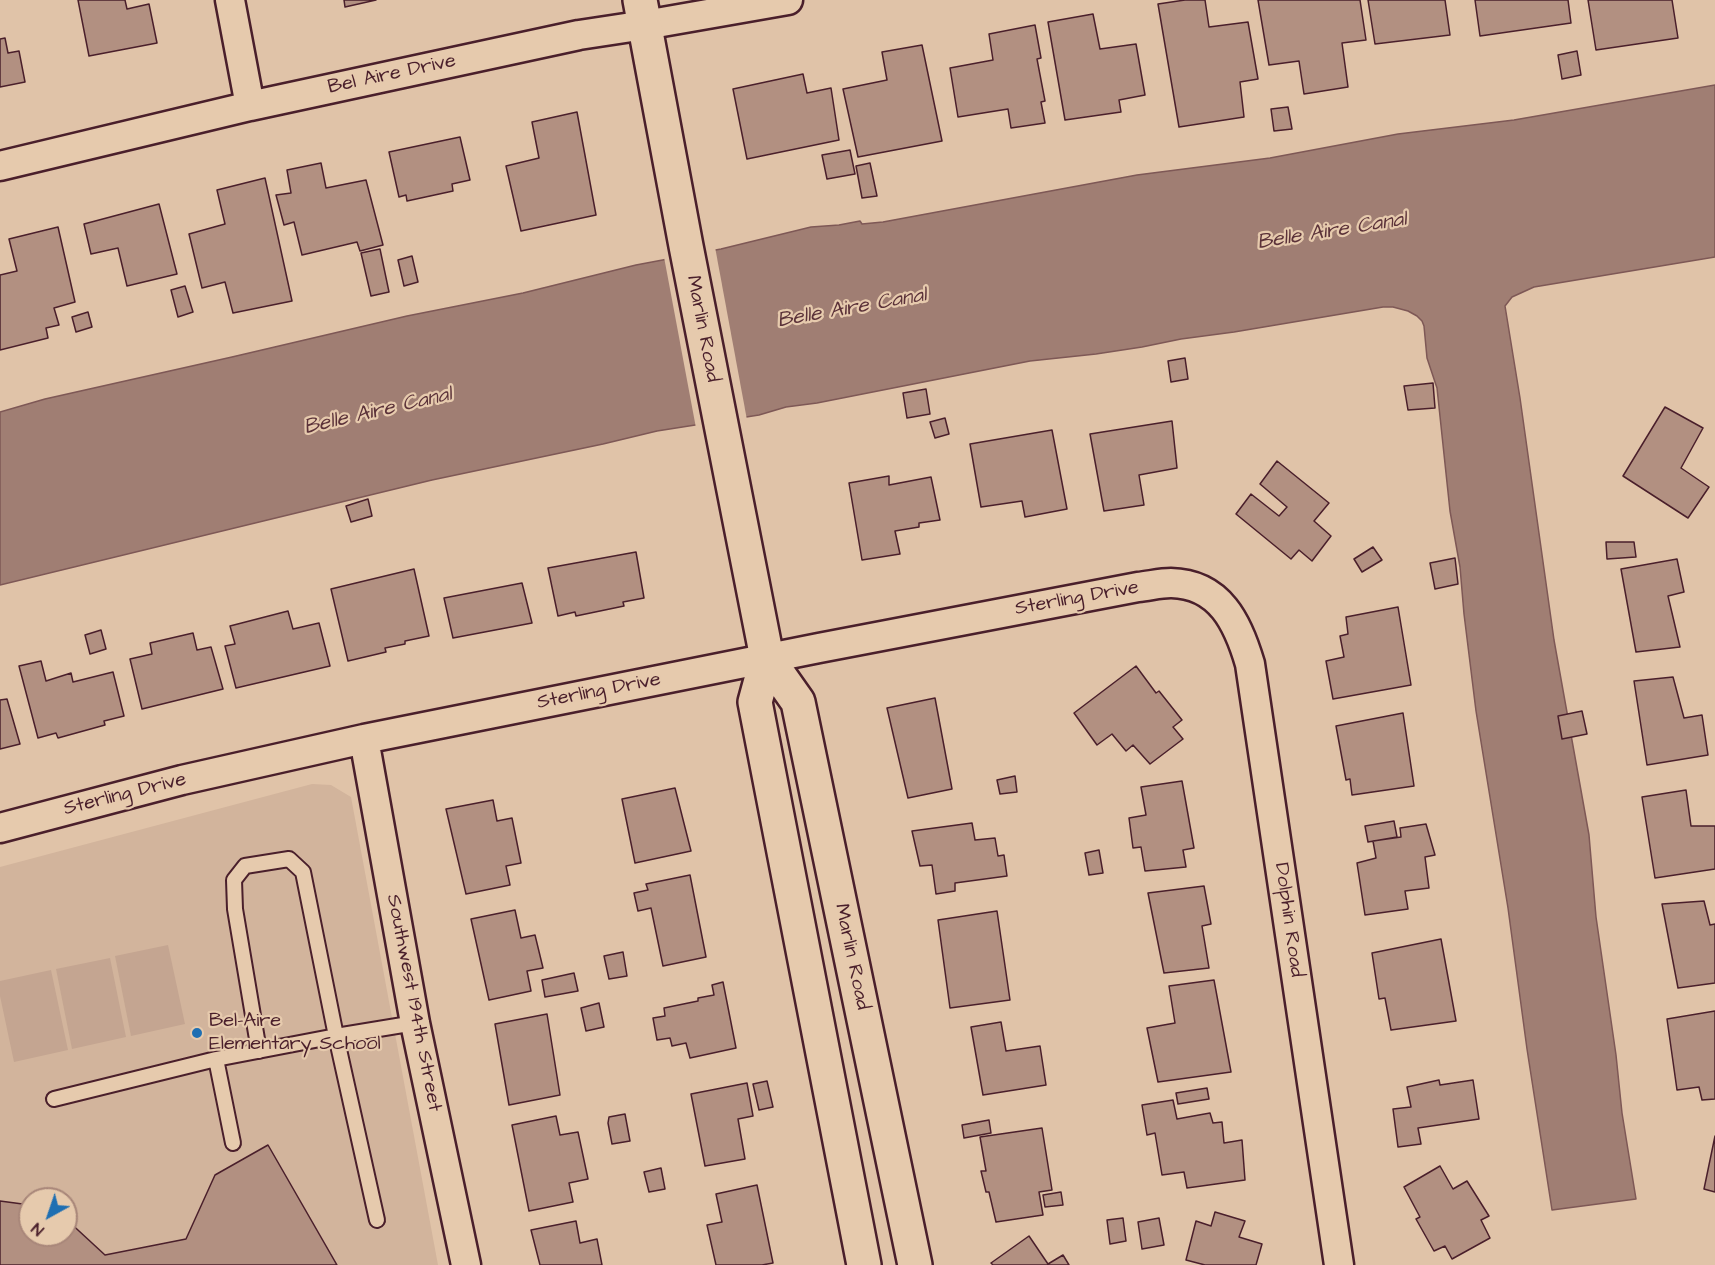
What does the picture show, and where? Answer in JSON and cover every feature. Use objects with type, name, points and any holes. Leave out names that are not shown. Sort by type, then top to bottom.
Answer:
[{"type":"street","points":[[230,0],[250,106]]},
{"type":"street","name":"Bel Aire Drive","points":[[0,166],[250,106],[579,35],[643,13],[788,0]]},
{"type":"street","name":"Marlin Road","points":[[643,13],[767,658],[798,702],[915,1265]]},
{"type":"street","name":"Sterling Drive","points":[[0,828],[182,780],[364,739],[767,658],[1155,585],[1180,584],[1203,591]]},
{"type":"street","name":"Dolphin Road","points":[[1203,591],[1225,607],[1230,614],[1242,639],[1250,664],[1339,1265]]},
{"type":"street","name":"Marlin Road","points":[[767,658],[755,702],[864,1265]]},
{"type":"street","name":"Southwest 194th Street","points":[[364,739],[415,1023],[466,1265]]},
{"type":"lane","points":[[258,1051],[235,909],[234,880],[245,866],[289,859],[303,872],[376,1220]]},
{"type":"lane","points":[[54,1099],[216,1059],[415,1023]]},
{"type":"lane","points":[[216,1059],[234,1143]]},
{"type":"shaded area","name":"Bel-Aire Elementary School","points":[[312,784],[331,785],[351,797],[438,1265],[0,1265],[0,867]]},
{"type":"shaded area","points":[[168,945],[185,1024],[131,1036],[115,956]]},
{"type":"shaded area","points":[[110,958],[126,1037],[72,1049],[56,969]]},
{"type":"shaded area","points":[[51,970],[68,1050],[14,1062],[0,996],[0,981]]},
{"type":"water","name":"Belle Aire Canal","points":[[1715,85],[1715,257],[1534,287],[1512,297],[1505,306],[1554,640],[1589,835],[1596,917],[1636,1199],[1552,1210],[1508,908],[1476,711],[1460,567],[1450,511],[1437,388],[1427,358],[1424,326],[1417,316],[1408,311],[1383,307],[1142,347],[1030,361],[817,403],[786,407],[759,415],[657,431],[432,480],[0,585],[0,412],[45,399],[407,316],[523,293],[636,265],[721,249],[811,227],[860,221],[862,224],[883,222],[1137,175],[1270,158],[1398,134],[1514,120]]},
{"type":"pier","points":[[715,247],[747,420],[696,428],[664,257]]},
{"type":"building","points":[[78,0],[125,0],[127,9],[149,4],[157,43],[89,56]]},
{"type":"building","points":[[344,0],[376,0],[345,7]]},
{"type":"building","points":[[1205,0],[1209,27],[1248,22],[1258,79],[1240,82],[1244,117],[1179,127],[1158,4]]},
{"type":"building","points":[[1258,0],[1360,0],[1366,40],[1342,43],[1348,87],[1304,94],[1299,61],[1269,65]]},
{"type":"building","points":[[1368,0],[1445,0],[1450,35],[1375,44]]},
{"type":"building","points":[[1475,0],[1568,0],[1571,23],[1480,36]]},
{"type":"building","points":[[1588,0],[1672,0],[1678,38],[1596,50]]},
{"type":"building","points":[[1093,14],[1100,49],[1136,44],[1145,95],[1119,100],[1121,112],[1065,120],[1048,22]]},
{"type":"building","points":[[1035,25],[1041,58],[1037,59],[1045,101],[1041,102],[1045,123],[1011,128],[1008,109],[958,117],[950,68],[993,60],[989,34]]},
{"type":"building","points":[[5,38],[8,53],[19,51],[25,82],[0,87],[0,39]]},
{"type":"building","points":[[922,45],[942,141],[858,157],[843,89],[887,80],[882,52]]},
{"type":"building","points":[[1577,51],[1581,75],[1562,79],[1558,55]]},
{"type":"building","points":[[803,74],[807,93],[831,88],[839,140],[747,159],[733,89]]},
{"type":"building","points":[[1288,107],[1292,129],[1274,131],[1271,109]]},
{"type":"building","points":[[577,112],[596,215],[521,231],[506,166],[539,158],[532,122]]},
{"type":"building","points":[[460,137],[470,180],[452,184],[453,191],[407,201],[406,195],[399,197],[389,152]]},
{"type":"building","points":[[850,150],[855,174],[827,179],[822,155]]},
{"type":"building","points":[[321,163],[326,188],[366,180],[383,245],[360,251],[357,242],[302,255],[294,222],[284,225],[276,195],[291,193],[287,170]]},
{"type":"building","points":[[870,163],[877,196],[862,198],[856,166]]},
{"type":"building","points":[[265,178],[292,301],[233,313],[225,282],[202,288],[189,234],[225,224],[217,190]]},
{"type":"building","points":[[159,204],[177,274],[127,286],[118,248],[91,254],[84,224]]},
{"type":"building","points":[[58,227],[75,302],[54,308],[59,325],[46,328],[48,338],[0,350],[0,275],[17,271],[9,239]]},
{"type":"building","points":[[380,249],[389,292],[371,296],[361,253]]},
{"type":"building","points":[[412,256],[418,282],[404,286],[398,260]]},
{"type":"building","points":[[185,286],[193,312],[178,317],[171,290]]},
{"type":"building","points":[[88,312],[92,327],[76,332],[72,317]]},
{"type":"building","points":[[1185,358],[1188,379],[1171,382],[1168,361]]},
{"type":"building","points":[[1433,383],[1435,408],[1408,410],[1404,386]]},
{"type":"building","points":[[926,389],[930,414],[907,418],[903,393]]},
{"type":"building","points":[[1665,407],[1703,428],[1681,468],[1709,487],[1688,518],[1623,476]]},
{"type":"building","points":[[945,418],[949,434],[935,438],[930,422]]},
{"type":"building","points":[[1172,421],[1177,468],[1139,475],[1144,505],[1104,511],[1090,434]]},
{"type":"building","points":[[1052,430],[1067,509],[1025,517],[1022,501],[981,507],[970,444]]},
{"type":"building","points":[[1277,461],[1329,503],[1314,521],[1331,536],[1312,561],[1299,550],[1291,559],[1236,514],[1251,494],[1279,516],[1287,507],[1260,484]]},
{"type":"building","points":[[889,476],[889,485],[931,477],[940,520],[919,523],[919,527],[895,531],[900,554],[862,560],[849,483]]},
{"type":"building","points":[[368,499],[372,516],[351,522],[346,506]]},
{"type":"building","points":[[1606,542],[1634,542],[1636,557],[1607,559]]},
{"type":"building","points":[[1373,547],[1382,560],[1362,572],[1354,559]]},
{"type":"building","points":[[636,552],[644,598],[623,602],[624,606],[576,616],[575,612],[558,616],[548,568]]},
{"type":"building","points":[[1455,558],[1458,584],[1435,589],[1430,563]]},
{"type":"building","points":[[1677,559],[1684,592],[1668,596],[1680,647],[1636,652],[1621,569]]},
{"type":"building","points":[[414,569],[429,636],[385,648],[386,652],[348,661],[331,589]]},
{"type":"building","points":[[522,583],[532,623],[453,638],[444,598]]},
{"type":"building","points":[[1398,607],[1411,685],[1333,699],[1326,661],[1344,657],[1340,636],[1348,634],[1346,617]]},
{"type":"building","points":[[288,611],[293,629],[319,623],[330,666],[236,688],[225,646],[235,644],[230,626]]},
{"type":"building","points":[[101,630],[106,649],[90,654],[85,635]]},
{"type":"building","points":[[193,633],[197,650],[211,647],[223,689],[142,709],[130,659],[152,654],[150,643]]},
{"type":"building","points":[[41,661],[46,681],[71,673],[73,682],[113,672],[124,716],[104,721],[105,725],[58,738],[56,733],[38,738],[19,666]]},
{"type":"building","points":[[1136,666],[1156,693],[1159,691],[1182,720],[1173,727],[1183,739],[1150,764],[1133,745],[1126,751],[1112,734],[1097,745],[1074,713]]},
{"type":"building","points":[[1673,677],[1684,718],[1702,715],[1708,755],[1647,765],[1634,681]]},
{"type":"building","points":[[935,698],[952,789],[908,798],[887,708]]},
{"type":"building","points":[[7,699],[20,744],[0,749],[0,700]]},
{"type":"building","points":[[1582,711],[1587,734],[1562,739],[1558,716]]},
{"type":"building","points":[[1403,713],[1414,786],[1352,795],[1350,779],[1346,780],[1336,726]]},
{"type":"building","points":[[1015,776],[1017,792],[1000,794],[997,780]]},
{"type":"building","points":[[1182,781],[1194,848],[1183,850],[1186,867],[1145,871],[1141,847],[1133,848],[1129,818],[1146,815],[1141,787]]},
{"type":"building","points":[[675,788],[691,851],[635,863],[622,799]]},
{"type":"building","points":[[1686,790],[1691,826],[1715,826],[1715,869],[1655,878],[1642,797]]},
{"type":"building","points":[[493,800],[497,821],[512,818],[521,863],[506,866],[510,885],[466,894],[446,809]]},
{"type":"building","points":[[1394,821],[1397,837],[1368,842],[1365,826]]},
{"type":"building","points":[[972,823],[975,840],[995,838],[998,856],[1004,855],[1007,876],[955,883],[955,891],[936,894],[932,865],[920,866],[912,831]]},
{"type":"building","points":[[1426,824],[1435,855],[1425,857],[1429,888],[1405,891],[1408,909],[1365,915],[1357,863],[1376,858],[1373,841],[1401,837],[1400,828]]},
{"type":"building","points":[[1099,850],[1103,873],[1089,875],[1085,853]]},
{"type":"building","points":[[690,875],[706,957],[663,966],[651,908],[638,911],[634,893],[648,890],[646,884]]},
{"type":"building","points":[[1204,886],[1211,924],[1202,926],[1209,968],[1164,973],[1148,893]]},
{"type":"building","points":[[1704,901],[1710,925],[1715,924],[1715,983],[1678,988],[1662,904]]},
{"type":"building","points":[[515,910],[521,938],[535,935],[543,968],[527,971],[531,991],[489,1000],[471,919]]},
{"type":"building","points":[[997,911],[1010,1000],[950,1008],[938,920]]},
{"type":"building","points":[[1441,939],[1456,1021],[1391,1030],[1385,998],[1379,999],[1372,953]]},
{"type":"building","points":[[623,952],[627,976],[609,979],[604,956]]},
{"type":"building","points":[[574,973],[578,991],[545,997],[542,980]]},
{"type":"building","points":[[1214,980],[1231,1072],[1158,1082],[1147,1028],[1175,1023],[1169,986]]},
{"type":"building","points":[[723,982],[736,1048],[690,1058],[686,1043],[672,1046],[670,1038],[657,1040],[653,1018],[665,1016],[664,1008],[714,995],[712,985]]},
{"type":"building","points":[[599,1003],[604,1027],[586,1031],[581,1008]]},
{"type":"building","points":[[1715,1011],[1715,1099],[1702,1100],[1699,1087],[1677,1090],[1667,1019]]},
{"type":"building","points":[[547,1014],[560,1095],[509,1105],[495,1024]]},
{"type":"building","points":[[1001,1022],[1006,1051],[1040,1046],[1046,1085],[983,1095],[971,1027]]},
{"type":"building","points":[[1439,1080],[1440,1085],[1473,1080],[1479,1119],[1418,1128],[1421,1144],[1398,1147],[1393,1109],[1411,1107],[1407,1087]]},
{"type":"building","points":[[767,1081],[773,1107],[759,1110],[753,1084]]},
{"type":"building","points":[[747,1083],[753,1116],[738,1119],[745,1159],[705,1166],[691,1094]]},
{"type":"building","points":[[1207,1088],[1209,1099],[1178,1104],[1176,1093]]},
{"type":"building","points":[[1173,1100],[1177,1119],[1210,1113],[1213,1123],[1222,1122],[1224,1143],[1242,1140],[1245,1180],[1187,1188],[1184,1172],[1162,1175],[1155,1133],[1147,1135],[1142,1105]]},
{"type":"building","points":[[625,1114],[630,1141],[612,1144],[609,1117]]},
{"type":"building","points":[[556,1116],[560,1135],[578,1132],[588,1179],[569,1183],[573,1202],[529,1211],[512,1125]]},
{"type":"building","points":[[989,1120],[991,1133],[964,1138],[962,1125]]},
{"type":"building","points":[[1042,1128],[1052,1190],[1039,1192],[1043,1215],[996,1222],[981,1171],[986,1171],[980,1137]]},
{"type":"building","points":[[1715,1136],[1715,1192],[1704,1189]]},
{"type":"building","points":[[268,1145],[337,1265],[0,1265],[0,1201],[18,1203],[18,1247],[78,1247],[78,1230],[105,1255],[186,1239],[215,1175]]},
{"type":"building","points":[[1440,1166],[1453,1189],[1467,1181],[1489,1216],[1481,1220],[1490,1238],[1452,1259],[1445,1246],[1434,1251],[1416,1219],[1420,1217],[1404,1187]]},
{"type":"building","points":[[661,1168],[665,1189],[649,1192],[644,1172]]},
{"type":"building","points":[[757,1185],[773,1263],[716,1265],[707,1225],[722,1222],[716,1194]]},
{"type":"building","points":[[1061,1192],[1063,1205],[1045,1207],[1043,1195]]},
{"type":"building","points":[[1215,1212],[1245,1221],[1239,1237],[1262,1244],[1256,1265],[1205,1265],[1186,1260],[1196,1221],[1211,1226]]},
{"type":"building","points":[[1123,1218],[1126,1241],[1110,1244],[1107,1220]]},
{"type":"building","points":[[1159,1218],[1164,1245],[1142,1249],[1138,1222]]},
{"type":"building","points":[[576,1221],[580,1243],[597,1239],[602,1265],[540,1265],[531,1230]]},
{"type":"building","points":[[1029,1236],[1048,1264],[1063,1255],[1069,1265],[993,1265],[991,1263]]},
{"type":"place","name":"Bel-Aire Elementary School","points":[[197,1033]]}]
